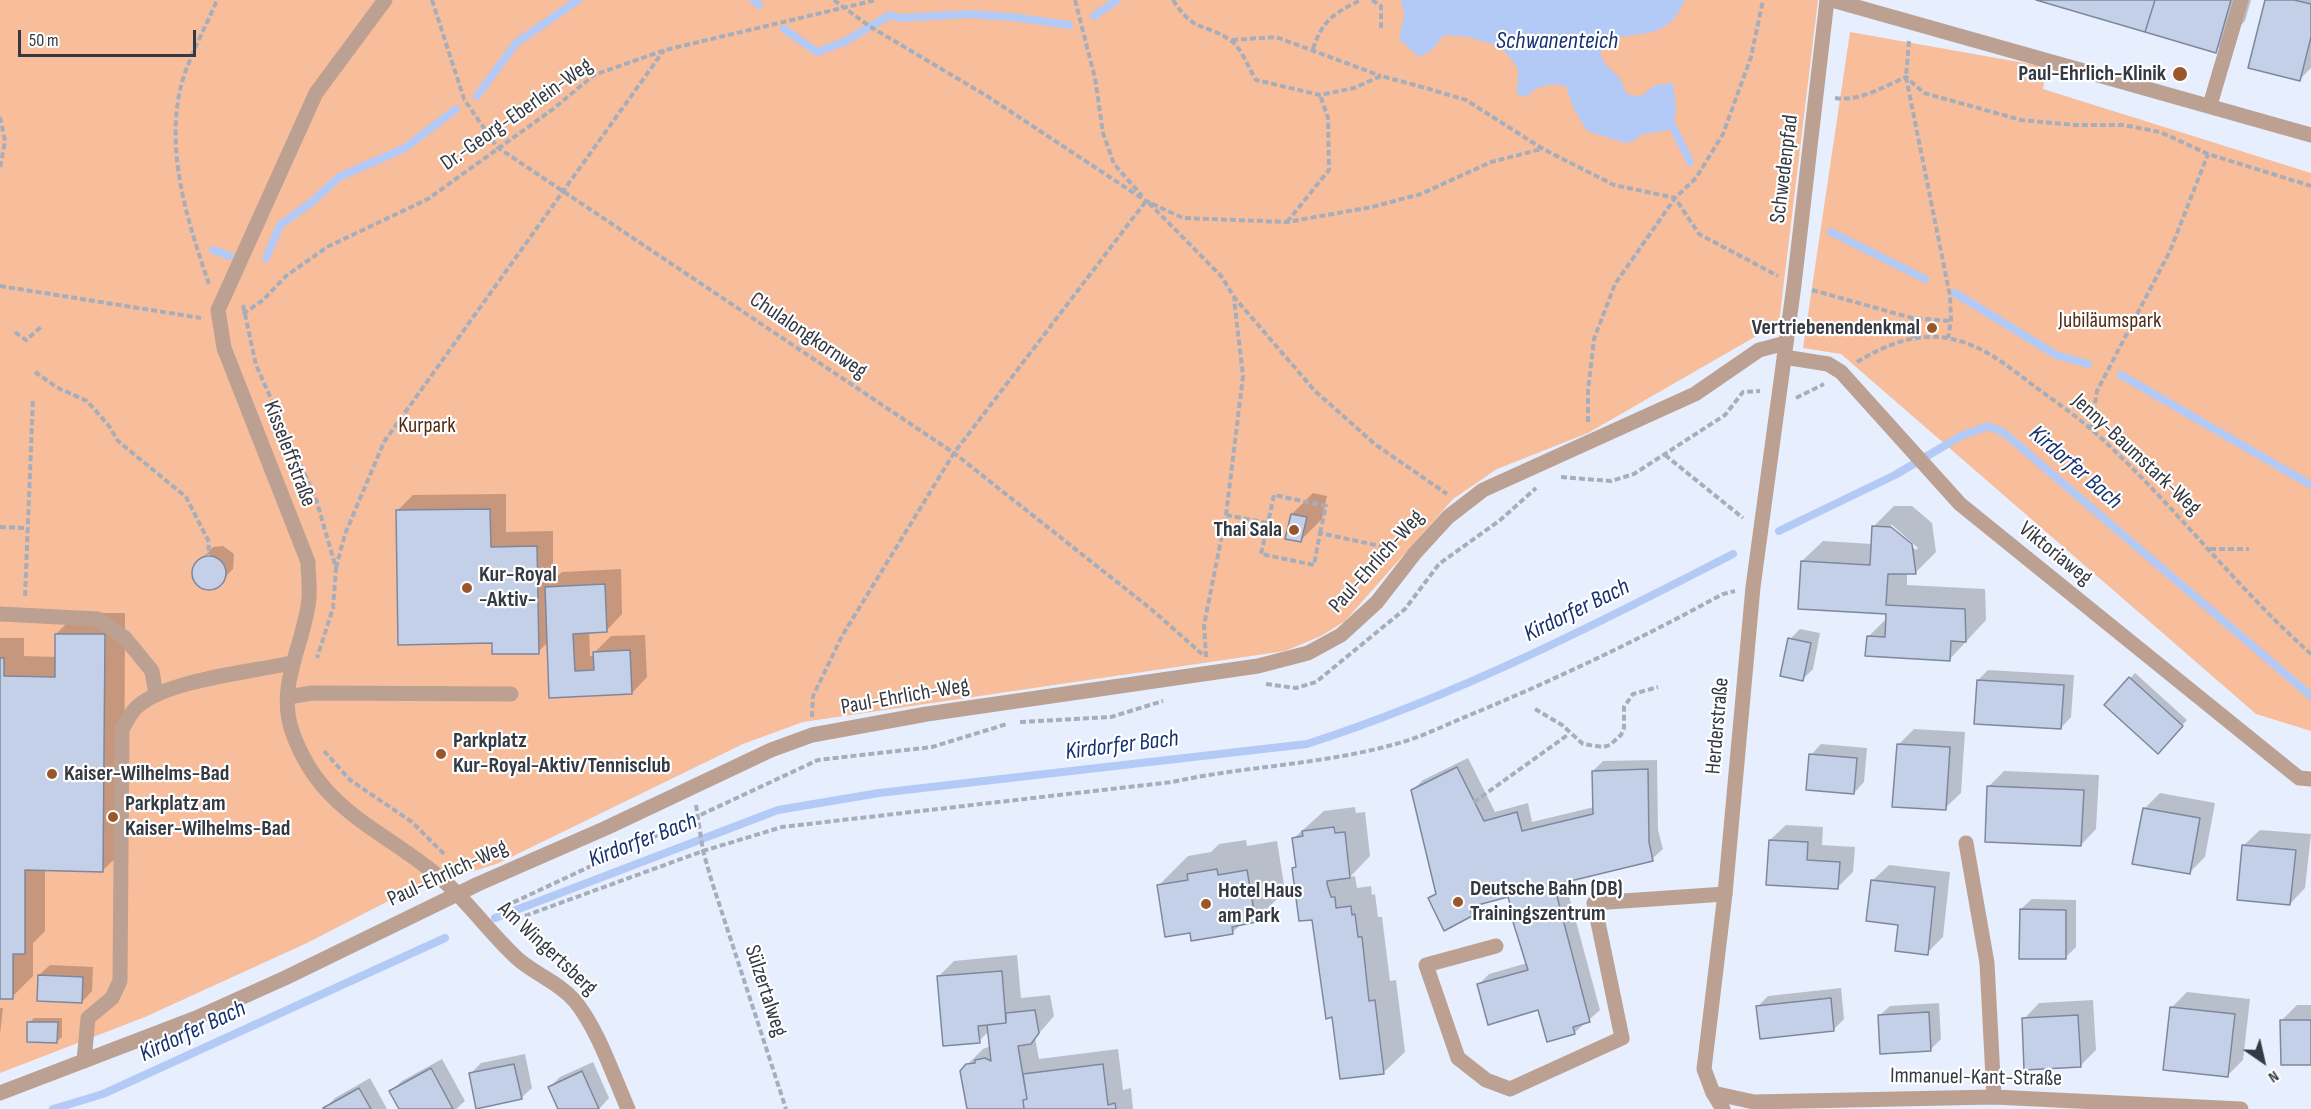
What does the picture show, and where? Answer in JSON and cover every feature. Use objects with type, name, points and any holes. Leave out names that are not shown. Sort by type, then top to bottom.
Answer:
[{"type":"street","points":[[218,310],[316,93],[385,0]]},
{"type":"street","name":"Schwedenpfad","points":[[1785,350],[1827,0]]},
{"type":"street","points":[[1832,0],[2311,135]]},
{"type":"street","points":[[2210,105],[2241,0]]},
{"type":"street","name":"Kisseleffstraße","points":[[218,310],[224,348],[308,561],[309,598],[291,663],[288,697],[292,730],[318,779],[344,809],[443,880],[456,894]]},
{"type":"street","name":"Paul-Ehrlich-Weg","points":[[0,1093],[195,1018],[285,978],[456,894],[606,828],[771,750],[812,735],[1207,665],[1258,666],[1321,647],[1362,618],[1414,553],[1462,504],[1525,469],[1592,442],[1695,394],[1759,350],[1785,350]]},
{"type":"street","name":"Viktoriaweg","points":[[1785,350],[1828,364],[1841,372],[1960,504],[2299,778],[2311,780]]},
{"type":"street","name":"Herderstraße","points":[[1723,1109],[1713,1093],[1704,1069],[1725,894],[1754,587],[1785,350]]},
{"type":"street","points":[[0,614],[98,619],[125,638],[152,670],[156,695]]},
{"type":"street","points":[[84,1061],[88,1018],[112,998],[120,981],[122,729],[136,706],[156,695],[184,685],[291,663]]},
{"type":"street","points":[[288,697],[312,693],[512,694]]},
{"type":"street","points":[[1966,843],[1987,963],[1994,1097]]},
{"type":"street","name":"Am Wingertsberg","points":[[456,894],[520,961],[553,980],[580,1008],[628,1109]]},
{"type":"street","points":[[1496,946],[1426,965],[1458,1058],[1486,1080],[1510,1089],[1622,1038],[1594,903],[1725,894]]},
{"type":"street","name":"Immanuel-Kant-Straße","points":[[1713,1093],[1754,1101],[1994,1097],[2241,1109]]},
{"type":"path","points":[[217,0],[181,88],[177,144],[179,177],[187,214],[218,310]]},
{"type":"path","name":"Chulalongkornweg","points":[[432,0],[464,99],[497,147],[954,453],[1151,609],[1207,665]]},
{"type":"path","points":[[834,0],[860,19],[987,96],[1146,201],[1183,218],[1287,222],[1372,207],[1421,194],[1491,162],[1543,149]]},
{"type":"path","name":"Dr.-Georg-Eberlein-Weg","points":[[243,314],[263,300],[286,276],[327,247],[428,200],[497,147],[553,109],[594,75],[665,50],[876,0]]},
{"type":"path","points":[[1075,0],[1095,78],[1103,133],[1114,164],[1146,201],[1222,277],[1234,297],[1315,391],[1376,446],[1462,504]]},
{"type":"path","points":[[1173,0],[1184,17],[1198,27],[1232,40],[1276,37],[1381,76],[1466,100],[1543,149],[1614,185],[1675,198],[1699,234],[1794,285],[1912,318],[1951,321]]},
{"type":"path","points":[[1313,49],[1317,36],[1333,14],[1361,0]]},
{"type":"path","points":[[1372,0],[1381,6],[1381,30]]},
{"type":"path","points":[[1592,442],[1588,433],[1588,391],[1594,339],[1615,284],[1675,198],[1696,178],[1723,134],[1751,57],[1763,0]]},
{"type":"path","points":[[1911,21],[1906,77],[1950,296],[1951,321],[1948,338]]},
{"type":"path","points":[[1232,40],[1256,80],[1320,95],[1354,88],[1381,76]]},
{"type":"path","points":[[314,665],[333,608],[336,568],[345,534],[384,442],[665,50]]},
{"type":"path","points":[[1816,94],[1844,99],[1866,94],[1906,77]]},
{"type":"path","points":[[1906,77],[1924,93],[2021,120],[2074,125],[2123,125],[2160,132],[2208,154],[2311,186]]},
{"type":"path","points":[[1287,222],[1316,189],[1329,170],[1328,118],[1320,95]]},
{"type":"path","points":[[0,117],[5,141],[0,168]]},
{"type":"path","points":[[2091,430],[2097,392],[2170,251],[2208,154]]},
{"type":"path","points":[[812,735],[813,696],[821,675],[842,636],[954,453],[1146,201]]},
{"type":"path","points":[[0,286],[202,318]]},
{"type":"path","points":[[1207,665],[1204,625],[1226,515],[1243,376],[1234,297]]},
{"type":"path","points":[[242,300],[243,314],[256,365],[316,499],[336,568]]},
{"type":"path","points":[[1912,318],[1914,338]]},
{"type":"path","points":[[15,332],[26,340],[41,327]]},
{"type":"path","name":"Jenny-Baumstark-Weg","points":[[1778,398],[1800,398],[1817,390],[1880,348],[1914,338],[1948,338],[1993,355],[2091,430],[2311,654]]},
{"type":"path","points":[[35,372],[56,387],[87,401],[109,426],[118,441],[186,497],[209,542],[208,556]]},
{"type":"path","points":[[1553,479],[1563,476],[1611,481],[1634,474],[1725,415],[1743,392],[1758,390],[1778,398]]},
{"type":"path","points":[[25,615],[26,528],[33,399]]},
{"type":"path","points":[[1665,455],[1751,525]]},
{"type":"path","points":[[1259,681],[1270,686],[1296,688],[1316,682],[1405,609],[1439,564],[1499,521],[1543,482]]},
{"type":"path","points":[[1274,495],[1326,506],[1320,533],[1314,565],[1261,554],[1274,495]]},
{"type":"path","points":[[1226,515],[1268,523]]},
{"type":"path","points":[[0,527],[26,528]]},
{"type":"path","points":[[1320,533],[1414,553]]},
{"type":"path","points":[[2209,549],[2249,549]]},
{"type":"path","points":[[492,932],[511,921],[703,849],[782,827],[1172,782],[1217,772],[1263,770],[1329,760],[1394,745],[1560,678],[1645,636],[1722,594],[1754,587]]},
{"type":"path","points":[[1534,709],[1562,725],[1569,734],[1589,747],[1610,745],[1621,735],[1624,728],[1624,707],[1628,700],[1644,688],[1658,687]]},
{"type":"path","points":[[480,917],[818,760],[932,747],[1012,722],[1112,717],[1172,699]]},
{"type":"path","points":[[1474,802],[1569,734]]},
{"type":"path","points":[[321,747],[350,780],[412,822],[478,884]]},
{"type":"path","name":"Sülzertalweg","points":[[699,817],[703,849],[712,882],[786,1109]]},
{"type":"green space","name":"Kurpark","points":[[0,0],[1818,0],[1779,323],[1588,433],[1497,469],[1453,499],[1345,621],[1321,636],[1285,651],[803,722],[743,744],[499,863],[402,894],[307,943],[145,1017],[0,1073]]},
{"type":"green space","name":"Jubiläumspark","points":[[1850,32],[2047,67],[2043,89],[2311,173],[2311,731],[2256,714],[1841,354],[1803,348]]},
{"type":"water","name":"Schwanenteich","points":[[1401,0],[1685,0],[1677,14],[1661,29],[1606,43],[1600,55],[1607,66],[1619,77],[1627,94],[1640,97],[1655,85],[1673,83],[1676,107],[1674,129],[1640,135],[1634,141],[1625,143],[1587,131],[1573,107],[1566,86],[1544,86],[1526,97],[1517,94],[1518,68],[1501,47],[1469,37],[1444,35],[1432,50],[1419,57],[1399,39],[1404,15]]},
{"type":"building","name":"Paul-Ehrlich-Klinik","points":[[2036,0],[2155,0],[2145,32]]},
{"type":"building","name":"Paul-Ehrlich-Klinik","points":[[2155,0],[2231,0],[2216,53],[2145,32]]},
{"type":"building","points":[[2265,0],[2294,0],[2311,4],[2311,37],[2300,81],[2248,68]]},
{"type":"building","name":"Kur-Royal -Aktiv-","points":[[490,509],[491,547],[537,546],[539,654],[492,654],[492,643],[398,645],[396,510]]},
{"type":"building","points":[[1291,514],[1307,517],[1301,542],[1285,539]]},
{"type":"building","points":[[1872,526],[1891,527],[1912,544],[1916,574],[1888,574],[1886,605],[1965,609],[1966,642],[1951,641],[1950,661],[1865,656],[1867,636],[1885,637],[1886,614],[1798,609],[1801,561],[1870,565]]},
{"type":"building","points":[[209,556],[221,561],[226,573],[221,585],[209,590],[197,585],[192,573],[197,561]]},
{"type":"building","points":[[605,584],[607,632],[573,634],[575,671],[594,670],[593,652],[630,650],[632,694],[549,698],[545,587]]},
{"type":"building","name":"Kaiser-Wilhelms-Bad","points":[[55,634],[105,634],[103,872],[25,870],[25,954],[13,954],[13,999],[0,999],[0,658],[4,658],[4,676],[55,677]]},
{"type":"building","points":[[1788,638],[1811,643],[1803,681],[1780,676]]},
{"type":"building","points":[[2129,677],[2183,726],[2158,754],[2104,705]]},
{"type":"building","points":[[1977,680],[2064,685],[2061,729],[1974,724]]},
{"type":"building","points":[[1897,744],[1950,747],[1946,810],[1892,807]]},
{"type":"building","points":[[1809,754],[1857,758],[1854,794],[1806,790]]},
{"type":"building","name":"Deutsche Bahn (DB) Trainingszentrum","points":[[1457,767],[1484,821],[1517,812],[1522,831],[1593,814],[1592,771],[1648,769],[1649,842],[1653,861],[1554,885],[1590,1022],[1573,1027],[1575,1034],[1547,1042],[1538,1010],[1488,1025],[1477,984],[1528,970],[1508,897],[1470,907],[1472,916],[1444,931],[1428,898],[1436,894],[1411,790]]},
{"type":"building","points":[[1987,786],[2084,790],[2081,846],[1985,842]]},
{"type":"building","points":[[2143,808],[2200,818],[2190,874],[2132,864]]},
{"type":"building","points":[[1334,827],[1335,833],[1345,832],[1350,878],[1327,881],[1327,884],[1331,897],[1335,897],[1336,908],[1351,906],[1352,915],[1355,914],[1358,937],[1362,937],[1369,1001],[1375,1000],[1384,1074],[1340,1079],[1332,1017],[1326,1019],[1312,920],[1299,921],[1292,868],[1296,867],[1292,838],[1303,836],[1302,831]]},
{"type":"building","points":[[1769,840],[1808,842],[1807,860],[1840,862],[1838,889],[1766,885]]},
{"type":"building","points":[[2242,845],[2296,850],[2290,905],[2237,900]]},
{"type":"building","name":"Hotel Haus am Park","points":[[1217,869],[1218,875],[1247,870],[1256,922],[1232,927],[1233,934],[1191,941],[1190,933],[1165,937],[1157,885],[1188,880],[1187,874]]},
{"type":"building","points":[[1871,880],[1935,887],[1928,955],[1895,951],[1898,925],[1866,921]]},
{"type":"building","points":[[2020,909],[2066,910],[2066,959],[2019,959]]},
{"type":"building","points":[[1002,971],[1006,1023],[978,1026],[980,1043],[943,1046],[937,976]]},
{"type":"building","points":[[38,975],[83,977],[82,1003],[37,1001]]},
{"type":"building","points":[[1831,998],[1834,1031],[1760,1039],[1756,1006]]},
{"type":"building","points":[[2170,1007],[2235,1014],[2228,1077],[2163,1070]]},
{"type":"building","points":[[1035,1010],[1039,1033],[1031,1044],[1018,1046],[1027,1099],[1023,1100],[1024,1109],[967,1109],[960,1071],[966,1064],[975,1063],[975,1060],[985,1058],[991,1061],[987,1025],[1006,1023],[1006,1013]]},
{"type":"building","points":[[1929,1012],[1931,1051],[1880,1054],[1878,1015]]},
{"type":"building","points":[[2078,1015],[2081,1067],[2024,1070],[2022,1018]]},
{"type":"building","points":[[2280,1020],[2311,1020],[2311,1065],[2281,1065]]},
{"type":"building","points":[[27,1022],[58,1022],[57,1043],[27,1042]]},
{"type":"building","points":[[514,1064],[522,1099],[476,1109],[469,1073]]},
{"type":"building","points":[[1103,1064],[1108,1105],[1115,1103],[1116,1109],[1024,1109],[1023,1100],[1027,1099],[1023,1074]]},
{"type":"building","points":[[431,1068],[453,1109],[399,1109],[389,1091]]},
{"type":"building","points":[[582,1071],[599,1109],[558,1109],[548,1087]]},
{"type":"building","points":[[359,1088],[371,1109],[323,1109],[323,1108]]},
{"type":"waterway","points":[[477,96],[516,43],[578,0]]},
{"type":"waterway","points":[[753,0],[759,5]]},
{"type":"waterway","points":[[1094,16],[1117,0]]},
{"type":"waterway","points":[[784,29],[817,52],[844,42],[890,15],[900,18],[969,14],[1069,25]]},
{"type":"waterway","points":[[266,258],[280,225],[312,202],[339,177],[405,148],[456,109]]},
{"type":"waterway","name":"Kirdorfer Bach","points":[[1674,129],[1690,162]]},
{"type":"waterway","name":"Kirdorfer Bach","points":[[1831,232],[1925,279]]},
{"type":"waterway","points":[[213,250],[230,256]]},
{"type":"waterway","name":"Kirdorfer Bach","points":[[1955,293],[2056,355],[2088,364]]},
{"type":"waterway","name":"Kirdorfer Bach","points":[[2121,375],[2311,485]]},
{"type":"waterway","name":"Kirdorfer Bach","points":[[1779,531],[1895,475],[1961,436],[1988,426],[2003,432],[2311,696]]},
{"type":"waterway","name":"Kirdorfer Bach","points":[[495,918],[778,810],[879,793],[1307,744],[1471,682],[1577,633],[1733,554]]},
{"type":"waterway","name":"Kirdorfer Bach","points":[[53,1109],[103,1094],[445,938]]},
{"type":"place","name":"Paul-Ehrlich-Klinik","points":[[2180,74]]},
{"type":"place","name":"Vertriebenendenkmal","points":[[1932,328]]},
{"type":"place","name":"Thai Sala","points":[[1294,530]]},
{"type":"place","name":"Kur-Royal -Aktiv-","points":[[467,588]]},
{"type":"place","name":"Parkplatz Kur-Royal-Aktiv/Tennisclub","points":[[441,754]]},
{"type":"place","name":"Kaiser-Wilhelms-Bad","points":[[52,774]]},
{"type":"place","name":"Parkplatz am Kaiser-Wilhelms-Bad","points":[[113,817]]},
{"type":"place","name":"Deutsche Bahn (DB) Trainingszentrum","points":[[1458,902]]},
{"type":"place","name":"Hotel Haus am Park","points":[[1206,904]]}]
